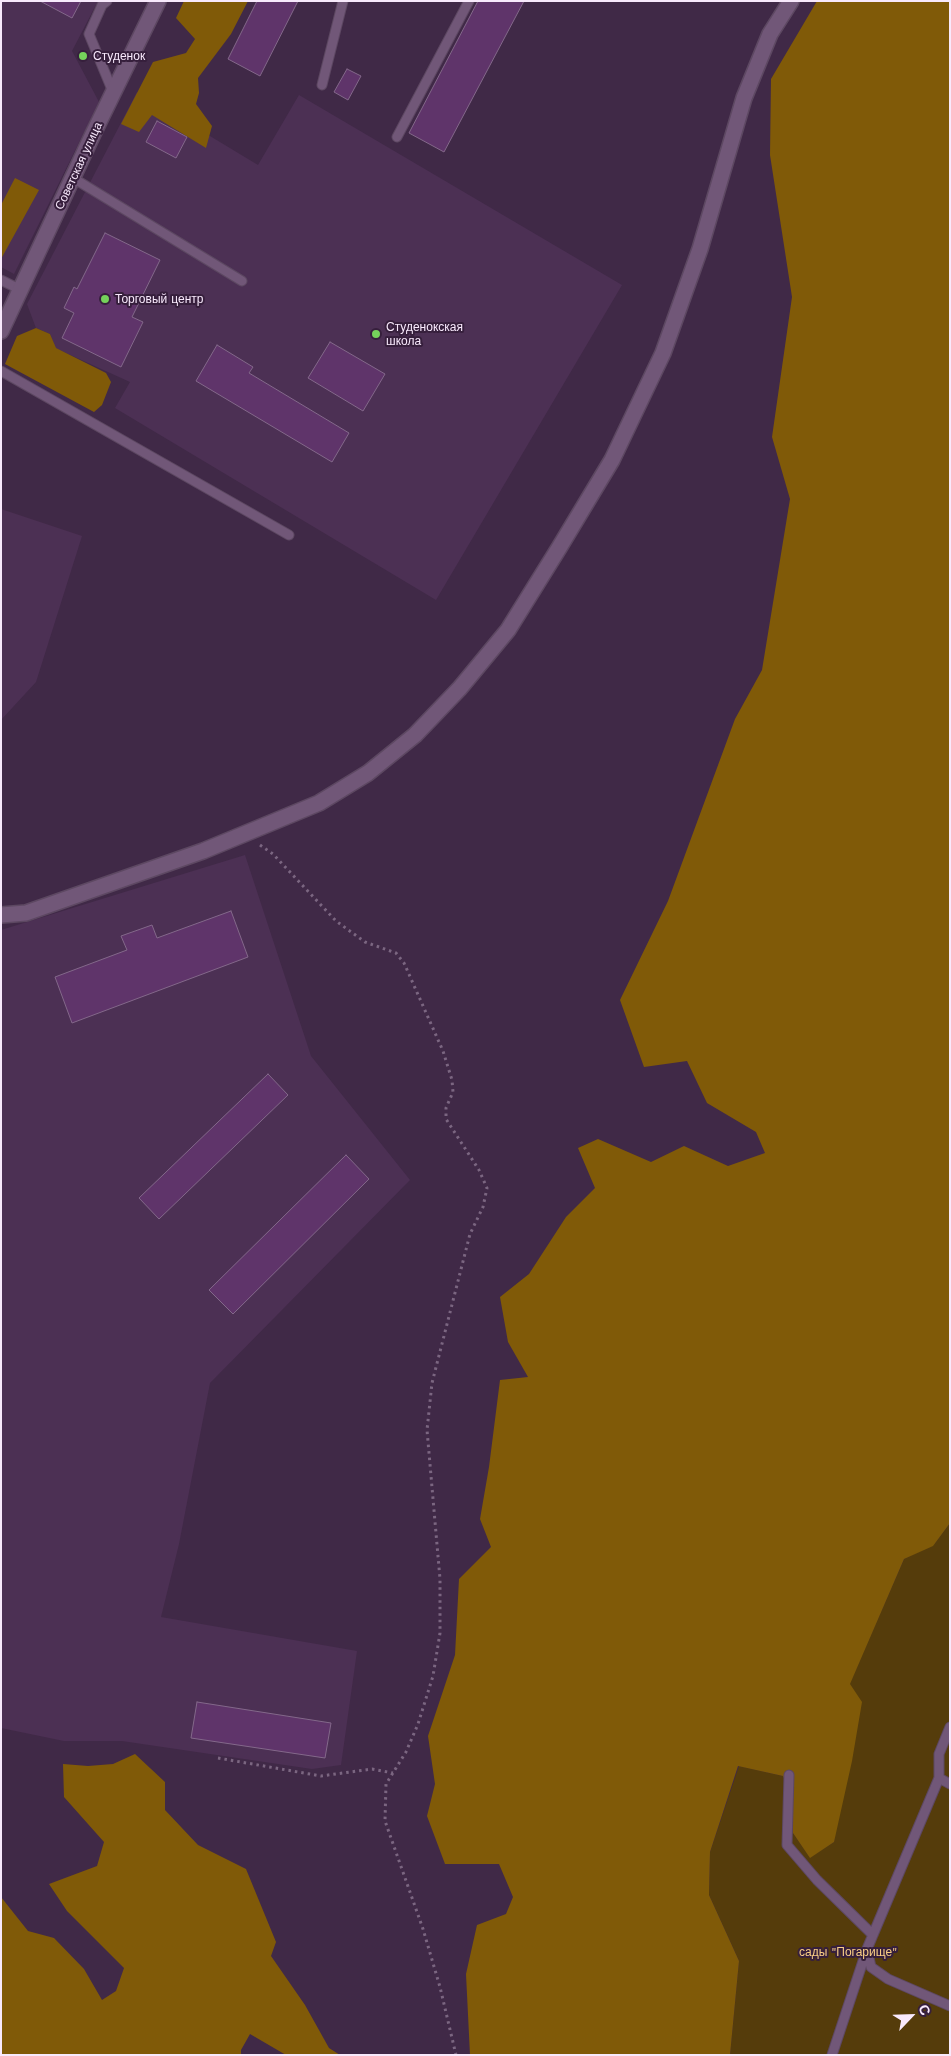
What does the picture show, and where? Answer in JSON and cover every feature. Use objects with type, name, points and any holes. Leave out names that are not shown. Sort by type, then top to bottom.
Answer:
[{"type":"street","name":"Советская улица","points":[[1,331],[72,178],[158,1]]},
{"type":"street","points":[[1,915],[26,913],[240,837],[319,803],[368,773],[415,734],[460,688],[508,630],[612,460],[663,353],[700,249],[744,98],[770,34],[791,1]]},
{"type":"lane","points":[[108,1],[102,4],[89,34],[114,92]]},
{"type":"lane","points":[[322,85],[342,1]]},
{"type":"lane","points":[[396,137],[469,1]]},
{"type":"lane","points":[[72,178],[242,281]]},
{"type":"lane","points":[[1,280],[21,290]]},
{"type":"lane","points":[[1,371],[289,535]]},
{"type":"lane","points":[[832,2055],[873,1935],[939,1778],[939,1754],[950,1728]]},
{"type":"lane","points":[[789,1775],[787,1845],[817,1880],[873,1935]]},
{"type":"lane","points":[[939,1778],[950,1784]]},
{"type":"lane","points":[[868,1949],[871,1968],[888,1979],[950,2006]]},
{"type":"path","points":[[240,837],[264,846],[336,921],[365,942],[396,953],[404,963],[443,1051],[452,1080],[453,1092],[446,1108],[446,1119],[479,1170],[487,1188],[483,1207],[470,1234],[432,1383],[427,1430],[440,1579],[440,1633],[433,1676],[418,1724],[406,1752],[386,1784],[385,1821],[423,1929],[440,1987],[456,2055]]},
{"type":"path","points":[[218,1758],[321,1776],[372,1770],[393,1773]]},
{"type":"shaded area","points":[[1,1],[98,1],[72,51],[99,102],[14,274],[1,267]]},
{"type":"shaded area","points":[[184,1],[248,1],[231,34],[198,78],[199,93],[196,104],[212,126],[206,148],[152,115],[139,132],[121,124],[153,62],[186,53],[195,39],[176,18]]},
{"type":"shaded area","points":[[817,1],[950,1],[950,1523],[933,1546],[904,1559],[850,1684],[862,1702],[852,1761],[834,1842],[810,1858],[793,1833],[793,1801],[783,1776],[738,1766],[710,1852],[709,1895],[739,1961],[730,2055],[470,2055],[466,1974],[477,1925],[506,1914],[513,1897],[499,1864],[445,1864],[427,1816],[435,1784],[428,1736],[455,1655],[459,1579],[491,1547],[480,1519],[489,1467],[500,1380],[528,1377],[508,1342],[500,1297],[529,1274],[566,1217],[595,1188],[578,1148],[598,1139],[651,1162],[684,1146],[728,1166],[765,1153],[756,1132],[707,1103],[687,1061],[644,1067],[620,1000],[668,901],[735,719],[762,670],[790,499],[772,437],[792,297],[770,155],[771,79]]},
{"type":"shaded area","name":"Студенокская школа","points":[[137,92],[258,165],[299,95],[622,285],[436,600],[115,408],[130,382],[55,348],[50,334],[36,328],[27,304]]},
{"type":"shaded area","points":[[15,178],[39,190],[1,259],[1,205]]},
{"type":"shaded area","points":[[36,328],[50,334],[56,348],[106,373],[111,382],[102,405],[94,412],[5,364],[17,336]]},
{"type":"shaded area","points":[[1,509],[82,536],[36,682],[1,720]]},
{"type":"shaded area","points":[[245,855],[311,1056],[410,1180],[210,1383],[179,1544],[161,1617],[357,1651],[341,1765],[312,1769],[122,1741],[64,1741],[1,1728],[1,930]]},
{"type":"shaded area","points":[[135,1754],[165,1782],[165,1810],[198,1845],[246,1869],[276,1942],[271,1956],[305,2005],[329,2048],[340,2055],[286,2055],[250,2034],[241,2050],[241,2055],[1,2055],[1,1897],[28,1931],[54,1938],[84,1969],[102,2000],[116,1991],[124,1968],[67,1911],[49,1884],[97,1866],[104,1842],[64,1797],[63,1764],[88,1766],[113,1764]]},
{"type":"green space","name":"сады \"Погарище\"","points":[[950,1523],[950,2055],[730,2055],[739,1961],[709,1895],[710,1852],[739,1766],[783,1776],[793,1801],[793,1833],[810,1857],[834,1842],[849,1685],[904,1559],[935,1543]]},
{"type":"building","points":[[40,1],[81,1],[72,18]]},
{"type":"building","points":[[257,1],[298,1],[260,76],[228,59]]},
{"type":"building","points":[[478,1],[524,1],[444,152],[409,133]]},
{"type":"building","points":[[347,69],[361,76],[348,100],[334,92]]},
{"type":"building","points":[[157,121],[187,137],[176,158],[146,142]]},
{"type":"building","name":"Торговый центр","points":[[105,233],[160,260],[132,317],[143,322],[121,367],[62,338],[74,313],[64,308],[74,287],[77,289]]},
{"type":"building","points":[[330,342],[385,374],[363,411],[308,378]]},
{"type":"building","points":[[217,345],[253,367],[249,373],[349,433],[332,462],[196,381]]},
{"type":"building","points":[[231,911],[248,957],[72,1023],[55,977],[127,950],[121,936],[152,925],[157,938]]},
{"type":"building","points":[[268,1074],[288,1095],[159,1219],[139,1198]]},
{"type":"building","points":[[346,1155],[369,1179],[233,1314],[209,1290]]},
{"type":"building","points":[[197,1702],[331,1723],[325,1758],[191,1738]]},
{"type":"place","name":"Студенок","points":[[83,56]]},
{"type":"place","name":"Торговый центр","points":[[105,299]]},
{"type":"place","name":"Студенокская школа","points":[[376,334]]}]
